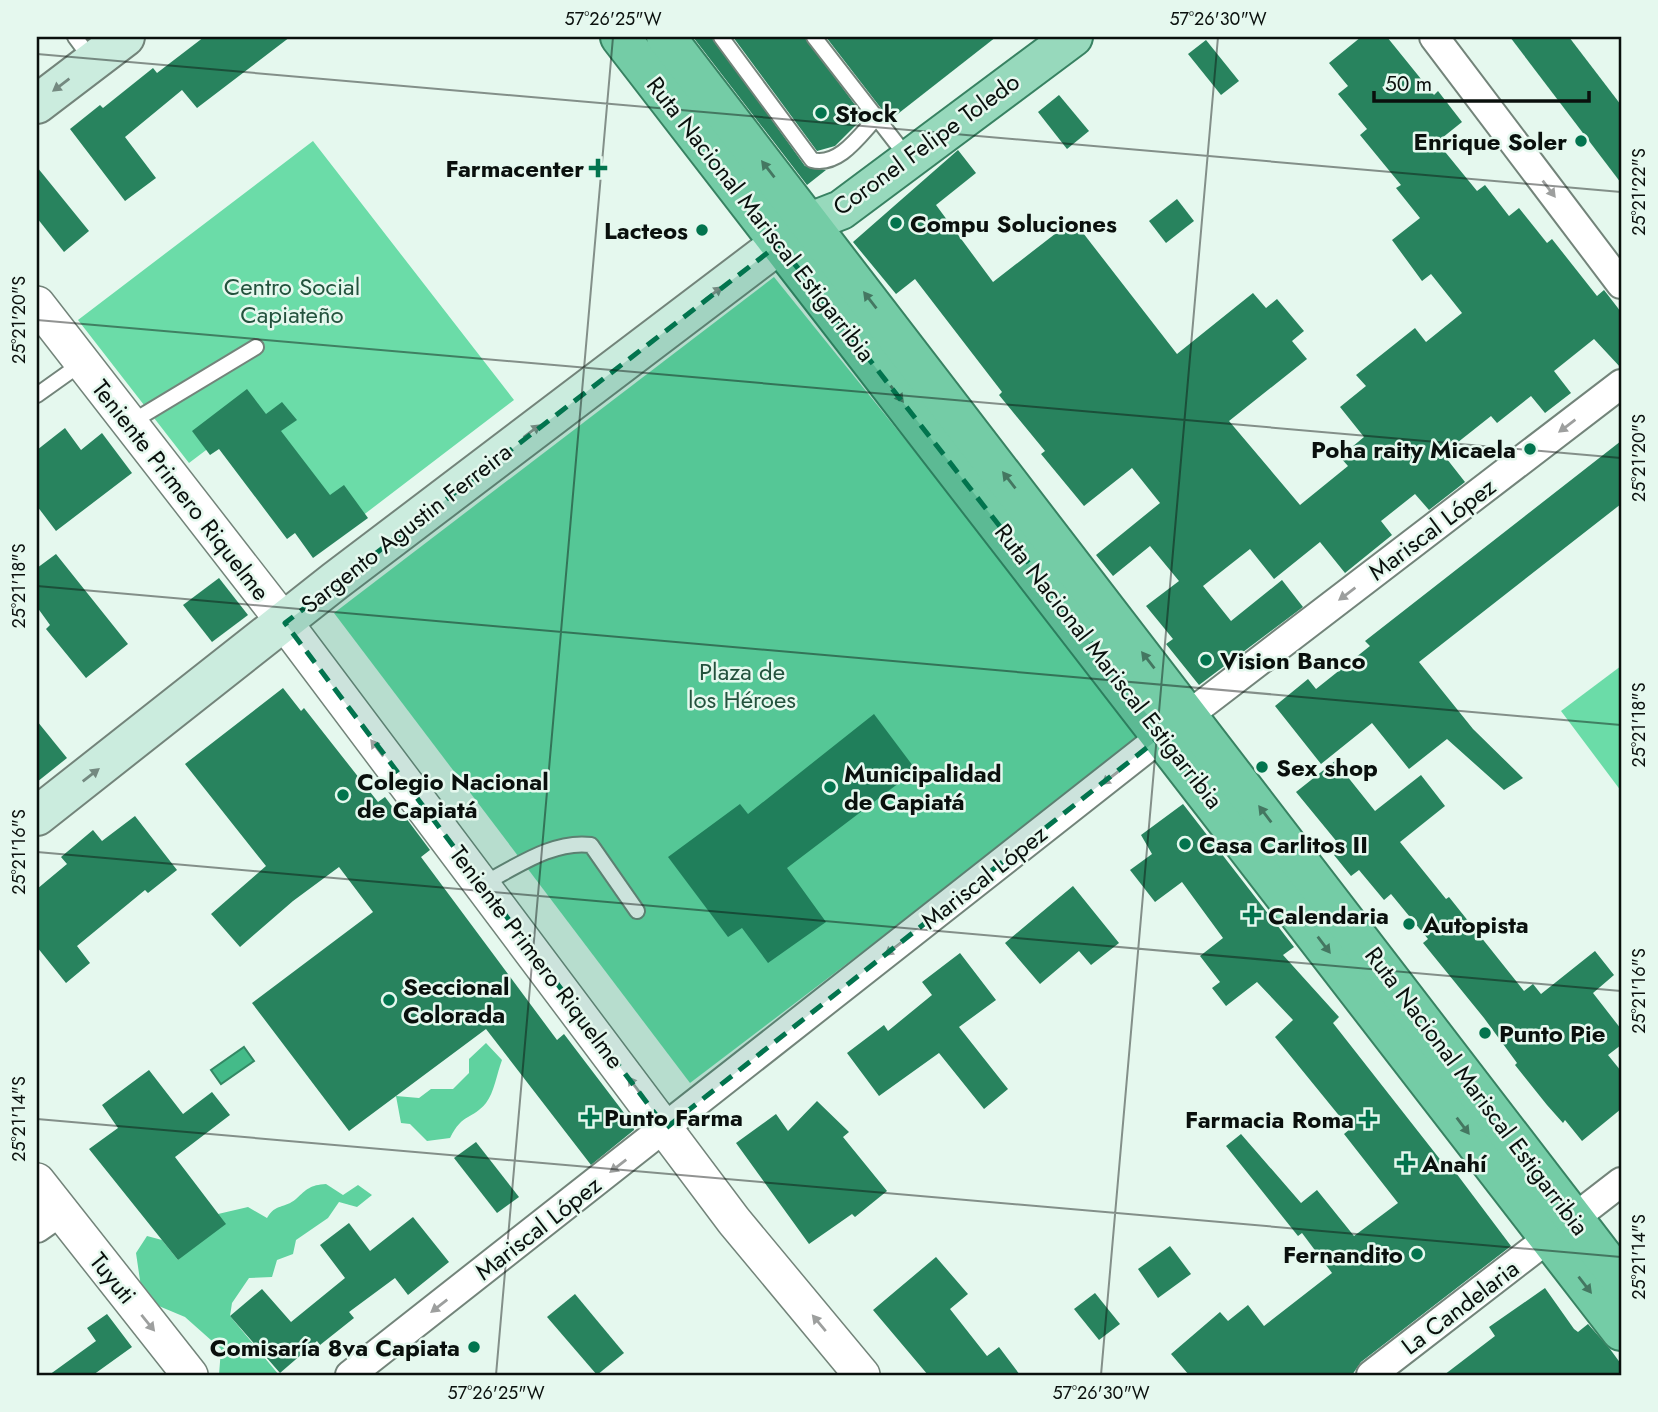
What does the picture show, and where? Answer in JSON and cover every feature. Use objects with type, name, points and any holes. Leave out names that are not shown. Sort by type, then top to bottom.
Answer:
[{"type":"highway","name":"Ruta Nacional Mariscal Estigarribia","points":[[620,37],[779,244],[1176,725]]},
{"type":"highway","name":"Ruta Nacional Mariscal Estigarribia","points":[[666,37],[810,222],[1176,725],[1562,1229],[1621,1331]]},
{"type":"highway","name":"Ruta Nacional Mariscal Estigarribia","points":[[1562,1229],[1621,1280]]},
{"type":"main road","points":[[37,103],[84,49],[125,37]]},
{"type":"main road","name":"Coronel Felipe Toledo","points":[[810,222],[887,131],[1036,37]]},
{"type":"main road","name":"Coronel Felipe Toledo","points":[[810,222],[841,210],[1073,37]]},
{"type":"main road","points":[[779,244],[810,222]]},
{"type":"main road","name":"Sargento Agustin Ferreira","points":[[37,817],[285,623],[335,580],[779,244]]},
{"type":"street","points":[[1434,37],[1621,284]]},
{"type":"street","name":"Teniente Primero Riquelme","points":[[37,304],[285,623],[734,1221],[862,1375]]},
{"type":"street","name":"Mariscal López","points":[[351,1375],[1176,725],[1621,384]]},
{"type":"street","name":"Tuyuti","points":[[37,1181],[48,1220],[190,1375]]},
{"type":"street","name":"La Candelaria","points":[[1370,1375],[1621,1182]]},
{"type":"lane","points":[[721,37],[812,160],[824,163],[887,131],[814,37]]},
{"type":"lane","points":[[129,424],[256,346]]},
{"type":"lane","points":[[37,395],[82,363]]},
{"type":"lane","points":[[482,885],[550,850],[573,843],[591,845],[637,911]]},
{"type":"highlighted area","points":[[779,244],[1163,735],[666,1128],[285,623]]},
{"type":"green space","name":"Centro Social Capiateño","points":[[313,141],[514,400],[349,526],[259,410],[189,463],[78,320]]},
{"type":"green space","name":"Plaza de los Héroes","points":[[774,277],[1145,737],[690,1083],[334,613]]},
{"type":"green space","points":[[1621,666],[1621,791],[1561,711]]},
{"type":"shaded area","points":[[486,1043],[502,1060],[489,1099],[459,1124],[450,1138],[427,1141],[410,1124],[401,1123],[396,1096],[419,1098],[431,1089],[453,1089],[469,1073],[469,1059]]},
{"type":"shaded area","points":[[244,1047],[254,1061],[221,1084],[211,1070]]},
{"type":"shaded area","points":[[326,1184],[343,1195],[358,1185],[372,1195],[357,1207],[339,1202],[328,1218],[296,1240],[293,1254],[277,1260],[272,1277],[249,1278],[232,1303],[230,1316],[279,1375],[219,1375],[221,1349],[185,1317],[154,1304],[141,1287],[136,1253],[147,1236],[162,1240],[178,1260],[218,1214],[248,1207],[267,1218],[274,1210],[292,1202],[309,1188]]},
{"type":"building","points":[[204,37],[290,37],[197,108],[182,90],[125,137],[156,178],[125,201],[70,129],[100,105],[103,108],[153,68],[157,73]]},
{"type":"building","points":[[693,37],[712,37],[805,166],[826,170],[807,185]]},
{"type":"building","points":[[733,37],[805,37],[864,117],[835,146],[817,151]]},
{"type":"building","points":[[826,37],[996,37],[890,120]]},
{"type":"building","points":[[1361,37],[1387,37],[1434,95],[1438,91],[1462,122],[1437,142],[1477,191],[1485,185],[1509,216],[1519,208],[1547,243],[1552,239],[1597,296],[1604,290],[1621,312],[1621,368],[1594,339],[1554,371],[1571,393],[1545,413],[1531,396],[1497,423],[1491,416],[1443,454],[1465,482],[1429,510],[1415,494],[1381,521],[1392,535],[1345,573],[1320,542],[1274,579],[1250,549],[1203,586],[1231,621],[1282,580],[1303,607],[1199,685],[1166,644],[1173,639],[1146,606],[1179,581],[1150,546],[1113,576],[1096,555],[1160,503],[1132,468],[1084,506],[1041,454],[1045,451],[999,395],[1002,392],[915,279],[896,294],[853,242],[958,150],[976,173],[936,205],[993,282],[1073,220],[1177,354],[1253,293],[1266,308],[1277,299],[1304,331],[1292,341],[1307,359],[1229,421],[1300,505],[1348,466],[1340,457],[1364,437],[1340,407],[1366,386],[1356,375],[1415,328],[1426,342],[1462,313],[1431,274],[1422,281],[1392,240],[1420,218],[1396,188],[1401,185],[1360,135],[1367,129],[1338,94],[1348,86],[1329,63]]},
{"type":"building","points":[[1510,37],[1569,37],[1621,105],[1621,183]]},
{"type":"building","points":[[1206,40],[1239,81],[1221,95],[1188,54]]},
{"type":"building","points":[[1059,95],[1089,131],[1067,149],[1038,112]]},
{"type":"building","points":[[37,167],[89,231],[64,252],[37,218]]},
{"type":"building","points":[[1177,199],[1194,221],[1166,243],[1149,221]]},
{"type":"building","points":[[247,389],[266,414],[282,402],[297,420],[281,431],[330,495],[344,485],[368,518],[313,558],[295,533],[287,539],[219,449],[210,455],[192,431]]},
{"type":"building","points":[[65,428],[81,450],[102,433],[132,473],[56,531],[37,506],[37,450]]},
{"type":"building","points":[[1621,441],[1621,504],[1419,662],[1473,729],[1523,778],[1504,790],[1447,739],[1409,769],[1372,723],[1321,764],[1275,706],[1308,679],[1316,689],[1370,646],[1365,641]]},
{"type":"building","points":[[56,554],[128,644],[86,678],[46,629],[50,625],[37,607],[37,568]]},
{"type":"building","points":[[219,578],[248,615],[212,642],[183,605]]},
{"type":"building","points":[[283,688],[301,711],[304,708],[378,802],[385,797],[403,821],[406,818],[430,850],[421,857],[557,1040],[564,1034],[634,1126],[634,1130],[591,1165],[486,1029],[349,1131],[252,1003],[373,912],[339,867],[293,901],[240,947],[211,914],[266,866],[185,764]]},
{"type":"building","points":[[874,714],[916,770],[787,868],[826,922],[768,963],[742,928],[728,937],[668,857],[740,804],[748,814]]},
{"type":"building","points":[[37,721],[67,758],[37,782]]},
{"type":"building","points":[[1335,761],[1375,811],[1421,775],[1445,806],[1400,842],[1446,899],[1449,897],[1524,991],[1533,984],[1541,994],[1595,951],[1614,975],[1593,993],[1621,1029],[1621,1045],[1608,1055],[1621,1071],[1621,1109],[1582,1141],[1565,1120],[1563,1123],[1547,1105],[1515,1065],[1517,1063],[1484,1018],[1423,943],[1428,939],[1391,894],[1384,900],[1359,870],[1351,876],[1334,855],[1342,848],[1296,792]]},
{"type":"building","points":[[1183,804],[1294,947],[1283,955],[1339,1017],[1333,1023],[1446,1167],[1450,1165],[1511,1246],[1361,1362],[1352,1375],[1189,1375],[1171,1354],[1220,1312],[1228,1321],[1248,1305],[1264,1326],[1332,1273],[1302,1233],[1298,1236],[1226,1146],[1241,1134],[1301,1203],[1317,1190],[1354,1236],[1398,1203],[1344,1134],[1350,1129],[1275,1037],[1293,1020],[1257,982],[1226,1006],[1212,988],[1220,982],[1200,956],[1223,938],[1182,882],[1155,902],[1130,870],[1152,854],[1141,835]]},
{"type":"building","points":[[135,816],[177,870],[148,893],[145,890],[77,946],[90,963],[66,983],[37,947],[37,889],[67,864],[61,857],[93,830],[102,841]]},
{"type":"building","points":[[1073,886],[1119,943],[1091,965],[1079,951],[1040,984],[1005,943]]},
{"type":"building","points":[[960,953],[996,1000],[959,1027],[1008,1089],[984,1109],[939,1053],[879,1096],[847,1053],[884,1025],[888,1031],[932,995],[922,982]]},
{"type":"building","points":[[149,1070],[183,1114],[212,1092],[230,1115],[175,1157],[226,1224],[178,1260],[89,1149],[118,1128],[102,1105]]},
{"type":"building","points":[[817,1101],[849,1132],[843,1137],[887,1191],[855,1217],[852,1214],[809,1244],[736,1143],[776,1114],[788,1131]]},
{"type":"building","points":[[476,1142],[519,1197],[497,1213],[454,1158]]},
{"type":"building","points":[[413,1217],[449,1262],[408,1295],[395,1278],[349,1312],[354,1318],[320,1345],[317,1341],[280,1373],[230,1316],[262,1289],[291,1322],[345,1278],[320,1245],[349,1223],[370,1251]]},
{"type":"building","points":[[1170,1246],[1191,1274],[1158,1298],[1138,1269]]},
{"type":"building","points":[[936,1257],[968,1294],[950,1309],[987,1356],[999,1347],[1020,1375],[928,1375],[873,1310]]},
{"type":"building","points":[[1545,1288],[1574,1329],[1578,1332],[1588,1324],[1610,1349],[1621,1364],[1621,1375],[1444,1375],[1495,1336],[1489,1327]]},
{"type":"building","points":[[1095,1293],[1120,1324],[1099,1340],[1074,1309]]},
{"type":"building","points":[[575,1294],[624,1353],[597,1375],[547,1317]]},
{"type":"building","points":[[107,1314],[132,1347],[93,1375],[49,1375],[96,1341],[87,1328]]},
{"type":"place","name":"Stock","points":[[821,113]]},
{"type":"place","name":"Enrique Soler","points":[[1581,141]]},
{"type":"place","name":"Farmacenter","points":[[598,168]]},
{"type":"place","name":"Compu Soluciones","points":[[896,223]]},
{"type":"place","name":"Lacteos","points":[[702,230]]},
{"type":"place","name":"Poha raity Micaela","points":[[1530,449]]},
{"type":"place","name":"Vision Banco","points":[[1206,660]]},
{"type":"place","name":"Sex shop","points":[[1262,767]]},
{"type":"place","name":"Municipalidad de Capiatá","points":[[830,787]]},
{"type":"place","name":"Colegio Nacional de Capiatá","points":[[343,795]]},
{"type":"place","name":"Casa Carlitos II","points":[[1185,844]]},
{"type":"place","name":"Calendaria","points":[[1252,915]]},
{"type":"place","name":"Autopista","points":[[1409,924]]},
{"type":"place","name":"Seccional Colorada","points":[[389,1000]]},
{"type":"place","name":"Punto Pie","points":[[1485,1033]]},
{"type":"place","name":"Punto Farma","points":[[590,1117]]},
{"type":"place","name":"Farmacia Roma","points":[[1368,1119]]},
{"type":"place","name":"Anahí","points":[[1406,1163]]},
{"type":"place","name":"Fernandito","points":[[1417,1254]]},
{"type":"place","name":"Comisaría 8va Capiata","points":[[474,1347]]}]
